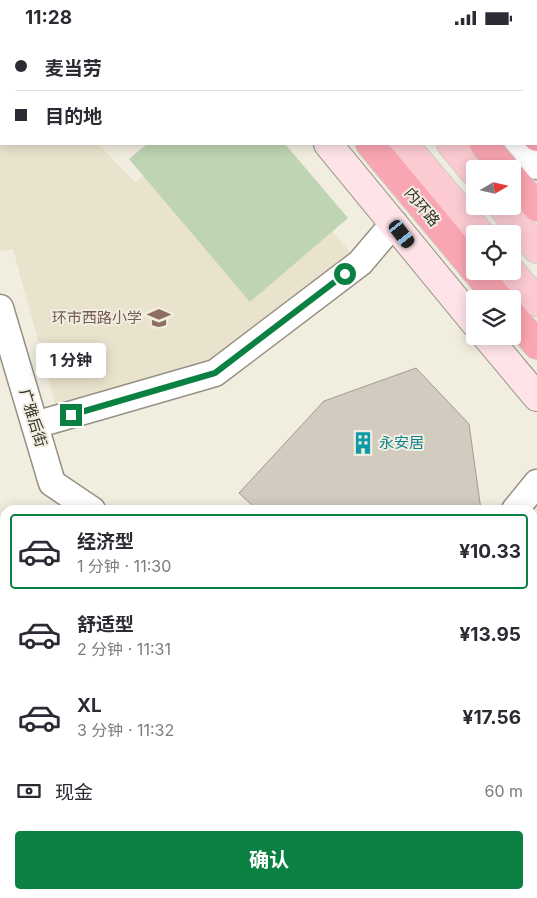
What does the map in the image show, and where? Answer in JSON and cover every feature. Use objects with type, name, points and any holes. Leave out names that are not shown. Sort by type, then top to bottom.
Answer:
[{"type":"highway","name":"内环路","points":[[371,145],[466,260]]},
{"type":"highway","points":[[485,145],[497,160]]},
{"type":"highway","points":[[521,188],[537,207]]},
{"type":"highway","name":"内环路","points":[[483,280],[491,290]]},
{"type":"highway","points":[[521,326],[537,345]]},
{"type":"main road","points":[[329,145],[466,312]]},
{"type":"main road","points":[[405,145],[472,225]]},
{"type":"main road","points":[[452,145],[466,160]]},
{"type":"main road","points":[[486,160],[502,145]]},
{"type":"main road","points":[[509,215],[537,249]]},
{"type":"main road","points":[[519,280],[537,302]]},
{"type":"main road","points":[[494,345],[537,397]]},
{"type":"street","points":[[519,145],[537,166]]},
{"type":"street","points":[[35,425],[215,373],[360,263],[394,223]]},
{"type":"street","name":"广雅后街","points":[[0,308],[52,483],[85,505]]},
{"type":"street","points":[[519,505],[537,483]]},
{"type":"shaded area","name":"环市西路小学","points":[[0,145],[99,145],[135,182],[190,145],[255,145],[360,263],[215,373],[59,417],[13,249],[0,251]]},
{"type":"green space","points":[[146,145],[286,145],[348,218],[250,302],[129,159]]},
{"type":"building","points":[[416,368],[469,424],[480,505],[252,505],[239,493],[324,401]]},
{"type":"place","name":"环市西路小学","points":[[159,318]]},
{"type":"place","name":"永安居","points":[[363,443]]},
{"type":"route","points":[[71,415],[215,373],[345,274]]}]
